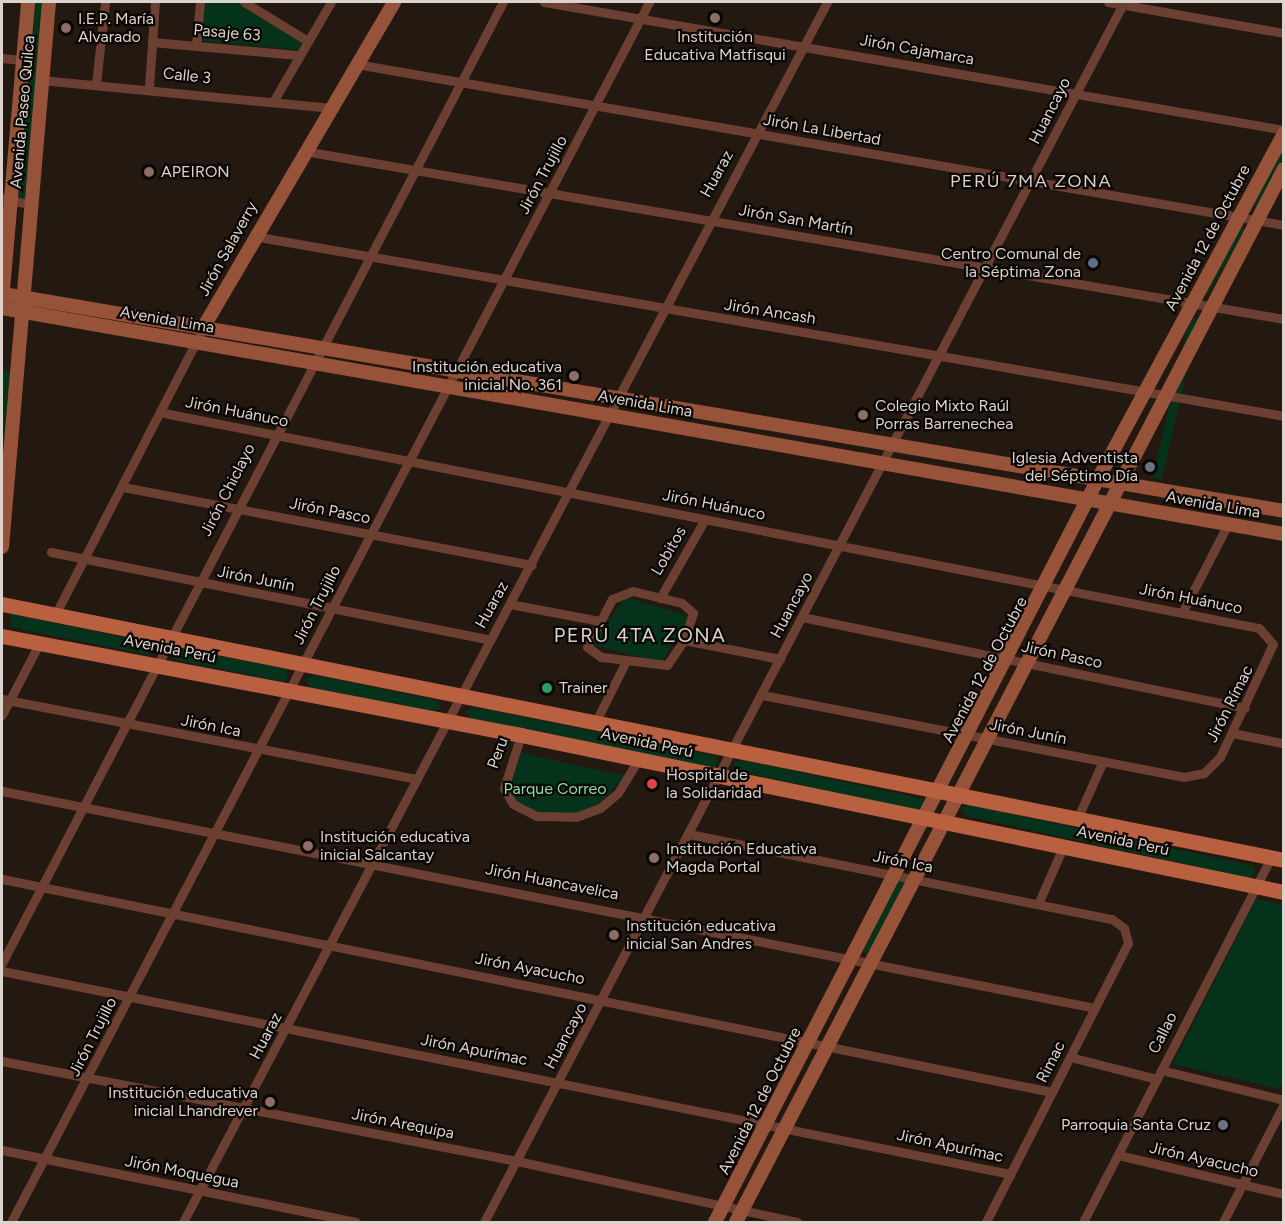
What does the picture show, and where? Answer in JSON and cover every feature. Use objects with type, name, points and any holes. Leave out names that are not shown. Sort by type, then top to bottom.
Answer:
[{"type":"main road","name":"Avenida Paseo Quilca","points":[[2,303],[6,200],[28,2]]},
{"type":"main road","name":"Avenida Paseo Quilca","points":[[2,547],[49,2]]},
{"type":"main road","name":"Jirón Salaverry","points":[[203,328],[253,236],[394,2]]},
{"type":"main road","name":"Avenida 12 de Octubre","points":[[715,1222],[1047,586],[1098,479],[1284,132]]},
{"type":"main road","name":"Avenida 12 de Octubre","points":[[739,1216],[1027,663],[1118,482],[1284,170]]},
{"type":"main road","name":"Avenida Lima","points":[[2,303],[203,328],[1284,511]]},
{"type":"main road","name":"Avenida Lima","points":[[22,304],[198,342],[1284,534]]},
{"type":"main road","name":"Avenida Perú","points":[[2,604],[305,661],[1277,859]]},
{"type":"main road","name":"Avenida Perú","points":[[2,636],[520,735],[1284,892]]},
{"type":"street","points":[[96,84],[105,2]]},
{"type":"street","points":[[149,87],[155,2]]},
{"type":"street","points":[[196,45],[200,2]]},
{"type":"street","points":[[244,2],[308,41]]},
{"type":"street","points":[[274,100],[331,2]]},
{"type":"street","name":"Jirón Chiclayo","points":[[2,963],[273,434],[314,363],[320,347],[503,2]]},
{"type":"street","name":"Jirón Cajamarca","points":[[544,2],[805,45],[1284,132]]},
{"type":"street","name":"Jirón Trujillo","points":[[11,1222],[43,1159],[89,1078],[287,691],[305,661],[447,386],[505,281],[649,2]]},
{"type":"street","name":"Huaraz","points":[[183,1222],[287,1029],[445,721],[532,565],[709,220],[827,2]]},
{"type":"street","points":[[1108,2],[1284,33]]},
{"type":"street","name":"Huancayo","points":[[484,1222],[1123,3]]},
{"type":"street","name":"Pasaje 63","points":[[152,42],[299,55]]},
{"type":"street","points":[[2,58],[22,60]]},
{"type":"street","name":"Jirón La Libertad","points":[[356,64],[1284,225]]},
{"type":"street","name":"Calle 3","points":[[41,80],[149,87],[330,108]]},
{"type":"street","name":"Jirón San Martín","points":[[304,151],[1284,319]]},
{"type":"street","points":[[6,200],[33,205]]},
{"type":"street","name":"Jirón Ancash","points":[[253,236],[664,310],[1146,390],[1284,416]]},
{"type":"street","name":"Jirón Salaverry","points":[[55,615],[164,413],[203,328]]},
{"type":"street","name":"Jirón Huánuco","points":[[164,413],[1259,628]]},
{"type":"street","name":"Jirón Pasco","points":[[123,487],[532,565]]},
{"type":"street","name":"Lobitos","points":[[660,598],[705,519]]},
{"type":"street","points":[[1182,613],[1228,524]]},
{"type":"street","name":"Jirón Junín","points":[[51,552],[196,583],[490,640]]},
{"type":"street","points":[[618,593],[660,598],[692,611],[684,640],[667,665],[626,661],[590,651],[588,643],[618,593]]},
{"type":"street","points":[[510,604],[600,621]]},
{"type":"street","name":"Jirón Pasco","points":[[802,617],[1245,708]]},
{"type":"street","name":"Jirón Rímac","points":[[1184,777],[1210,768],[1233,732],[1273,653],[1271,638],[1259,628]]},
{"type":"street","points":[[684,640],[780,659]]},
{"type":"street","points":[[2,715],[5,700],[40,642]]},
{"type":"street","points":[[596,721],[626,661]]},
{"type":"street","name":"Jirón Junín","points":[[761,695],[1184,777]]},
{"type":"street","name":"Jirón Ica","points":[[5,700],[124,725],[416,779]]},
{"type":"street","points":[[1233,732],[1282,744]]},
{"type":"street","name":"Peru","points":[[520,735],[504,788],[513,804],[537,816],[576,817],[600,808],[625,784],[638,760]]},
{"type":"street","points":[[1078,817],[1103,761]]},
{"type":"street","name":"Jirón Huancavelica","points":[[2,791],[646,916],[1095,1008]]},
{"type":"street","name":"Jirón Ica","points":[[688,834],[1112,919]]},
{"type":"street","points":[[1038,904],[1063,847]]},
{"type":"street","name":"Callao","points":[[1083,1222],[1256,887],[1277,859]]},
{"type":"street","name":"Jirón Ayacucho","points":[[2,879],[328,946],[603,998],[1052,1092]]},
{"type":"street","name":"Rimac","points":[[986,1222],[1128,943],[1124,928],[1112,919]]},
{"type":"street","name":"Jirón Apurímac","points":[[2,971],[1011,1174]]},
{"type":"street","points":[[1070,1057],[1157,1079]]},
{"type":"street","name":"Jirón Arequipa","points":[[2,1061],[517,1161],[724,1206],[739,1216],[797,1222]]},
{"type":"street","points":[[1161,1070],[1284,1102],[1245,1185],[1223,1222]]},
{"type":"street","name":"Jirón Moquegua","points":[[2,1150],[356,1222]]},
{"type":"street","name":"Jirón Ayacucho","points":[[1118,1155],[1284,1194]]},
{"type":"green space","points":[[35,2],[46,2],[28,200],[14,196]]},
{"type":"green space","points":[[204,2],[238,2],[303,42],[299,50],[200,41]]},
{"type":"green space","points":[[1283,138],[1283,157],[1258,207],[1253,206]]},
{"type":"green space","points":[[1238,225],[1246,230],[1208,294],[1203,291]]},
{"type":"green space","points":[[1190,317],[1199,319],[1162,480],[1153,478]]},
{"type":"green space","points":[[2,370],[11,371],[2,486]]},
{"type":"green space","points":[[625,597],[689,616],[662,662],[593,645]]},
{"type":"green space","points":[[11,614],[152,643],[154,651],[148,655],[10,627]]},
{"type":"green space","points":[[175,647],[287,669],[288,676],[284,682],[175,660],[170,652]]},
{"type":"green space","points":[[314,675],[439,701],[440,709],[434,713],[310,687],[305,679]]},
{"type":"green space","points":[[474,707],[716,756],[718,763],[712,768],[470,719],[465,711]]},
{"type":"green space","name":"Parque Correo","points":[[517,752],[626,776],[595,807],[575,816],[550,817],[514,801],[508,790]]},
{"type":"green space","points":[[742,760],[923,799],[925,806],[919,811],[738,771],[733,763]]},
{"type":"green space","points":[[969,805],[1254,866],[1256,873],[1250,878],[966,816],[960,808]]},
{"type":"green space","points":[[897,878],[907,881],[870,954],[858,950]]},
{"type":"green space","points":[[1256,899],[1283,905],[1284,1080],[1279,1089],[1173,1064]]},
{"type":"place","name":"Institución Educativa Matfisqui","points":[[715,18]]},
{"type":"place","name":"I.E.P. María Alvarado","points":[[66,28]]},
{"type":"place","name":"APEIRON","points":[[149,172]]},
{"type":"place","name":"Centro Comunal de la Séptima Zona","points":[[1093,263]]},
{"type":"place","name":"Institución educativa inicial No. 361","points":[[574,376]]},
{"type":"place","name":"Colegio Mixto Raúl Porras Barrenechea","points":[[863,415]]},
{"type":"place","name":"Iglesia Adventista del Séptimo Día","points":[[1150,467]]},
{"type":"place","name":"Trainer","points":[[547,688]]},
{"type":"place","name":"Hospital de la Solidaridad","points":[[652,784]]},
{"type":"place","name":"Institución educativa inicial Salcantay","points":[[308,846]]},
{"type":"place","name":"Institución Educativa Magda Portal","points":[[654,858]]},
{"type":"place","name":"Institución educativa inicial San Andres","points":[[614,935]]},
{"type":"place","name":"Institución educativa inicial Lhandrever","points":[[270,1102]]},
{"type":"place","name":"Parroquia Santa Cruz","points":[[1223,1125]]},
{"type":"district","name":"PERÚ 7MA ZONA","points":[[1031,181]]},
{"type":"district","name":"PERÚ 4TA ZONA","points":[[640,635]]}]
